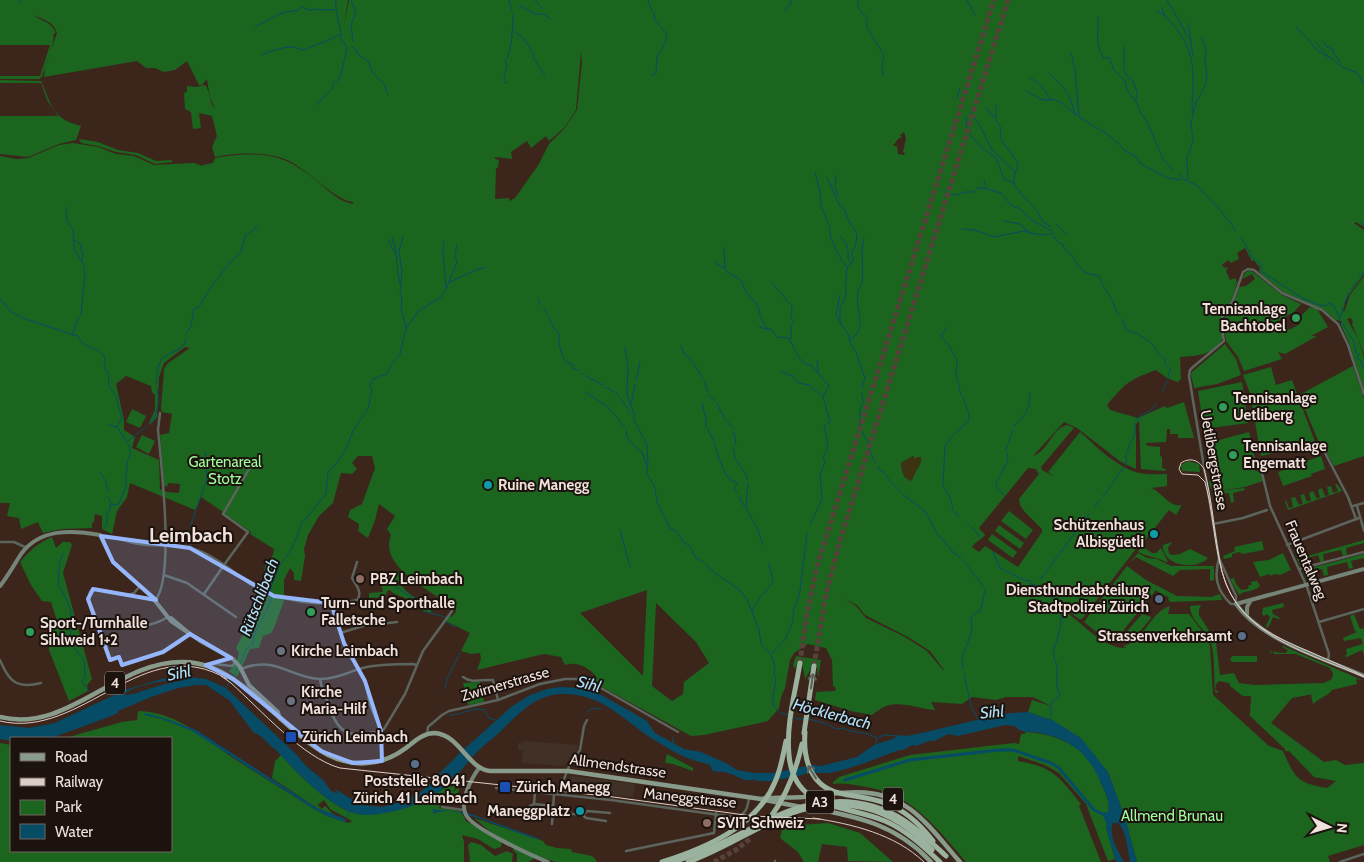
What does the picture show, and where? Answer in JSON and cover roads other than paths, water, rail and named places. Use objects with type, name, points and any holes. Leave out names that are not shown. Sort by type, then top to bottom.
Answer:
[{"type":"highway","points":[[800,664],[790,723],[788,749],[790,765],[796,779],[807,793],[824,804],[878,818],[914,833],[941,862]]},
{"type":"highway","name":"A3","points":[[814,666],[804,750],[811,772],[822,784],[837,792],[886,803],[902,811],[926,831],[946,856]]},
{"type":"highway","points":[[662,862],[697,849],[738,826],[755,812],[765,800],[778,774],[790,723]]},
{"type":"highway","name":"A3","points":[[750,838],[772,816],[786,794],[798,763],[805,732]]},
{"type":"highway","name":"A3","points":[[672,862],[708,852],[777,815],[806,805],[828,801],[870,805],[894,815],[914,833],[946,856]]},
{"type":"highway","points":[[688,862],[708,852]]},
{"type":"highway","points":[[946,856],[951,862]]},
{"type":"main road","points":[[1,585],[27,548],[41,537],[57,532],[85,533],[101,536],[112,562],[155,600],[176,625],[228,656],[239,666],[249,685],[278,712],[280,718]]},
{"type":"main road","points":[[1236,604],[1364,569]]},
{"type":"main road","points":[[1246,616],[1247,607],[1251,600]]},
{"type":"main road","name":"Uetlibergstrasse","points":[[1236,604],[1246,616],[1272,636],[1364,676]]},
{"type":"main road","name":"4","points":[[0,717],[18,720],[46,717],[145,669],[161,664],[183,662],[206,665],[232,678],[328,755],[346,762],[365,764],[382,761],[400,752],[427,734]]},
{"type":"main road","points":[[427,734],[442,734],[461,749],[479,768],[465,799],[465,812],[472,822],[492,835],[548,862]]},
{"type":"main road","name":"Allmendstrasse","points":[[479,768],[490,771],[568,771],[749,797],[850,816],[883,826],[907,840],[932,862]]},
{"type":"main road","name":"Allmendstrasse","points":[[761,799],[845,791],[876,794],[894,800],[909,809],[924,822],[960,862]]},
{"type":"main road","points":[[806,807],[803,800],[808,796]]},
{"type":"street","name":"Uetlibergstrasse","points":[[1219,558],[1216,581],[1222,594],[1230,604],[1236,604],[1236,594],[1219,558],[1188,376],[1193,367],[1224,341],[1221,324],[1222,317],[1233,300],[1243,272],[1252,269],[1282,293],[1322,310],[1338,324],[1348,345],[1364,394]]},
{"type":"street","points":[[155,600],[160,595],[164,575],[165,545],[158,430],[160,413]]},
{"type":"street","points":[[1322,447],[1355,506],[1364,531]]},
{"type":"street","points":[[204,594],[248,532],[223,514],[252,464]]},
{"type":"street","name":"Frauentalweg","points":[[1261,469],[1270,506],[1306,585],[1319,622],[1329,654],[1328,660]]},
{"type":"street","points":[[1355,506],[1364,503]]},
{"type":"street","points":[[1213,524],[1243,518],[1267,510]]},
{"type":"street","points":[[1287,545],[1358,518]]},
{"type":"street","points":[[101,536],[137,544],[185,547],[196,550],[265,592],[302,602],[331,603],[354,601],[358,598],[360,592],[352,578],[357,562]]},
{"type":"street","points":[[0,542],[14,542],[27,548]]},
{"type":"street","points":[[1299,569],[1364,552]]},
{"type":"street","points":[[164,575],[182,580],[236,617]]},
{"type":"street","points":[[140,586],[134,593],[128,595],[92,589],[88,599],[97,619],[110,660],[119,657],[122,665],[163,652],[182,642],[190,634]]},
{"type":"street","points":[[331,603],[340,633],[365,681],[373,713],[381,731],[382,761]]},
{"type":"street","points":[[1319,622],[1364,609]]},
{"type":"street","points":[[320,679],[333,720],[339,728],[355,734],[381,731],[405,694],[416,665],[424,651],[452,611]]},
{"type":"street","points":[[97,619],[141,626],[156,623],[169,617]]},
{"type":"street","points":[[340,633],[364,626],[397,622]]},
{"type":"street","points":[[0,660],[8,677],[13,682],[21,684],[42,683]]},
{"type":"street","points":[[206,665],[269,665],[284,668],[309,678],[320,679],[340,676],[359,669],[387,665],[416,665]]},
{"type":"street","points":[[463,677],[466,680],[493,680],[498,700]]},
{"type":"street","name":"Zwirnerstrasse","points":[[427,734],[428,727],[445,713],[498,700],[540,684],[565,679],[579,679],[594,684],[678,732]]},
{"type":"street","points":[[558,794],[572,760],[580,750],[584,726],[587,720]]},
{"type":"street","name":"Maneggstrasse","points":[[496,788],[716,813],[734,817],[741,815],[747,809],[749,797]]},
{"type":"street","points":[[534,804],[535,792]]},
{"type":"street","points":[[552,824],[554,794]]},
{"type":"street","points":[[529,810],[530,806],[534,804],[553,806]]},
{"type":"street","points":[[442,807],[465,812]]},
{"type":"street","points":[[582,815],[587,811],[610,813]]},
{"type":"street","points":[[553,812],[606,820]]},
{"type":"street","points":[[626,851],[714,833],[716,813]]},
{"type":"street","points":[[1340,862],[1364,854]]},
{"type":"water","name":"Sihl","points":[[180,676],[206,679],[226,688],[324,781],[331,791],[338,794],[335,789],[361,805],[382,807],[405,801],[422,791],[460,753],[511,707],[530,695],[560,687],[578,688],[598,693],[647,721],[655,733],[684,749],[701,752],[737,770],[754,773],[773,773],[812,765],[821,766],[857,757],[874,745],[899,735],[907,736],[922,733],[997,714],[1028,712],[1054,721],[1081,738],[1108,772],[1125,818],[1137,862],[1130,862],[1123,829],[1117,822],[1115,824],[1113,822],[1113,837],[1124,862],[1116,862],[1103,815],[1108,813],[1107,797],[1096,773],[1078,749],[1051,736],[1023,731],[1015,726],[1005,725],[958,736],[948,734],[934,741],[916,746],[912,745],[903,750],[839,771],[808,773],[769,781],[755,781],[755,779],[745,780],[728,773],[714,771],[710,765],[678,754],[601,703],[575,695],[560,694],[540,699],[523,710],[477,752],[448,784],[434,795],[422,802],[402,809],[367,815],[346,810],[323,796],[275,749],[254,733],[229,700],[206,685],[178,688],[151,697],[118,711],[118,713],[109,717],[54,737],[10,737],[10,741],[0,739],[0,725],[29,728],[55,723],[125,690],[162,679]],"holes":[[[187,679],[133,694],[123,695],[135,688]]]},
{"type":"water","points":[[145,713],[196,730],[317,808],[343,818],[346,820],[345,822],[314,809],[192,731],[162,719],[144,715]]},
{"type":"water","points":[[431,809],[468,813],[543,840],[456,812],[443,811],[433,814],[434,811]]},
{"type":"waterway","points":[[316,105],[340,78],[347,49],[341,40],[336,0]]},
{"type":"waterway","points":[[351,0],[356,12],[351,25],[353,41]]},
{"type":"waterway","points":[[509,0],[512,10]]},
{"type":"waterway","points":[[535,0],[543,9]]},
{"type":"waterway","points":[[649,0],[648,3],[654,14],[655,21],[666,33],[667,38],[657,55],[656,73],[651,76]]},
{"type":"waterway","points":[[785,12],[791,4],[791,0]]},
{"type":"waterway","points":[[858,0],[858,8],[867,18],[867,28],[884,55],[883,76]]},
{"type":"waterway","points":[[967,0],[975,15]]},
{"type":"waterway","points":[[1167,0],[1185,34],[1191,40]]},
{"type":"waterway","points":[[519,5],[535,14],[543,14],[551,19]]},
{"type":"waterway","points":[[255,27],[282,13],[298,10],[303,7],[308,10],[336,10]]},
{"type":"waterway","points":[[1162,8],[1165,16]]},
{"type":"waterway","points":[[1156,10],[1165,16]]},
{"type":"waterway","points":[[507,58],[511,42],[513,14]]},
{"type":"waterway","points":[[1098,16],[1098,43],[1101,53],[1104,58],[1109,58],[1114,70],[1125,81],[1127,90],[1137,103],[1147,122],[1163,159],[1174,171]]},
{"type":"waterway","points":[[1166,17],[1188,48],[1193,75],[1193,113]]},
{"type":"waterway","points":[[1188,23],[1193,56]]},
{"type":"waterway","points":[[1296,27],[1320,52],[1343,67],[1356,72],[1364,84]]},
{"type":"waterway","points":[[514,31],[524,39],[532,51]]},
{"type":"waterway","points":[[262,55],[289,47],[305,50],[340,34]]},
{"type":"waterway","points":[[1188,180],[1187,157],[1193,141],[1191,123],[1196,103],[1205,86],[1207,76],[1206,48],[1202,38]]},
{"type":"waterway","points":[[1323,41],[1327,47],[1333,49],[1333,53],[1340,63]]},
{"type":"waterway","points":[[1315,42],[1330,58]]},
{"type":"waterway","points":[[352,46],[360,56],[368,61],[373,73],[385,85],[388,94]]},
{"type":"waterway","points":[[1124,47],[1124,69],[1127,76],[1133,81],[1137,92],[1136,100]]},
{"type":"waterway","points":[[533,53],[534,59],[545,75]]},
{"type":"waterway","points":[[1071,53],[1075,69],[1079,117],[1110,136],[1125,151],[1135,156],[1141,164],[1168,178],[1181,180]]},
{"type":"waterway","points":[[504,79],[507,65],[505,60]]},
{"type":"waterway","points":[[1050,74],[1060,83],[1071,102],[1075,114],[1078,115]]},
{"type":"waterway","points":[[1030,78],[1042,87],[1051,100]]},
{"type":"waterway","points":[[957,98],[960,88]]},
{"type":"waterway","points":[[1027,91],[1043,100],[1053,99],[1062,103],[1075,114]]},
{"type":"waterway","points":[[996,105],[996,120],[1001,128],[1000,138],[1018,163],[1014,185],[1038,212],[1042,221],[1051,227]]},
{"type":"waterway","points":[[985,107],[995,117]]},
{"type":"waterway","points":[[970,112],[979,124],[992,150],[1015,172]]},
{"type":"waterway","points":[[966,118],[967,129],[970,134],[982,148],[996,158],[1004,179],[1014,183]]},
{"type":"waterway","points":[[815,172],[821,206],[829,225],[831,239],[843,263],[848,267],[846,295],[840,308],[840,322],[849,336],[850,343],[856,352],[865,378],[862,388]]},
{"type":"waterway","points":[[1179,174],[1185,180],[1198,186],[1231,223],[1235,231]]},
{"type":"waterway","points":[[836,175],[835,187],[838,196]]},
{"type":"waterway","points":[[827,178],[840,206],[845,210],[849,222],[856,231],[857,237],[852,251],[853,261],[849,266]]},
{"type":"waterway","points":[[984,180],[986,187]]},
{"type":"waterway","points":[[943,190],[948,194],[956,195],[973,192],[978,188],[1001,193],[1011,205],[1020,209],[1033,221],[1052,231],[1056,239],[1063,244],[1079,267],[1086,273],[1099,276],[1119,316]]},
{"type":"waterway","points":[[66,207],[67,221],[73,230],[74,249],[85,266],[83,269],[85,272],[81,315]]},
{"type":"waterway","points":[[1004,221],[1020,224],[1030,233],[1051,234]]},
{"type":"waterway","points":[[1056,224],[1067,235]]},
{"type":"waterway","points":[[186,334],[191,326],[194,309],[199,307],[211,287],[232,260],[241,252],[245,236],[258,226]]},
{"type":"waterway","points":[[962,229],[975,230],[994,237],[1024,231],[1030,233]]},
{"type":"waterway","points":[[403,236],[399,251],[402,272],[400,290],[401,307],[406,328]]},
{"type":"waterway","points":[[840,236],[847,246],[848,259],[851,263]]},
{"type":"waterway","points":[[1241,237],[1252,257],[1261,264],[1261,271],[1302,298],[1319,305],[1326,306],[1329,303],[1334,306],[1340,319]]},
{"type":"waterway","points":[[392,238],[396,249],[400,283]]},
{"type":"waterway","points":[[851,340],[856,334],[860,323],[857,299],[862,281],[864,238]]},
{"type":"waterway","points":[[74,240],[81,244],[82,261]]},
{"type":"waterway","points":[[388,240],[395,253]]},
{"type":"waterway","name":"Rütschlibach","points":[[444,241],[446,287]]},
{"type":"waterway","name":"Rütschlibach","points":[[240,664],[246,649],[253,644],[254,634],[271,600],[271,587],[280,565],[292,548],[302,523],[326,494],[328,472],[335,466],[346,449],[353,431],[368,409],[372,389],[370,385],[373,379],[387,374],[392,363],[400,354],[406,329],[418,311],[440,298],[446,289],[457,262],[455,255],[457,244]]},
{"type":"waterway","points":[[724,247],[725,269],[741,280],[747,294],[754,300],[759,309],[767,329],[771,329],[777,337],[789,338],[799,358],[812,366],[829,386],[823,397],[830,422],[825,425],[824,429],[828,448],[823,457],[825,462],[820,475],[822,500],[810,524]]},
{"type":"waterway","points":[[716,263],[724,268]]},
{"type":"waterway","name":"Rütschlibach","points":[[450,282],[486,267]]},
{"type":"waterway","points":[[1359,278],[1364,272]]},
{"type":"waterway","points":[[1351,290],[1357,281]]},
{"type":"waterway","points":[[771,282],[792,306],[791,318],[794,321],[791,326],[791,338]]},
{"type":"waterway","points":[[1344,304],[1349,293]]},
{"type":"waterway","points":[[840,295],[836,315],[841,324]]},
{"type":"waterway","name":"Höcklerbach","points":[[538,298],[541,305]]},
{"type":"waterway","points":[[0,299],[11,312],[23,318],[71,334]]},
{"type":"waterway","points":[[1340,318],[1343,307]]},
{"type":"waterway","name":"Höcklerbach","points":[[544,309],[547,313]]},
{"type":"waterway","name":"Höcklerbach","points":[[548,316],[559,334],[559,345],[564,359],[572,364],[573,368],[578,370]]},
{"type":"waterway","points":[[79,317],[72,335],[78,336],[81,341],[103,355],[105,360],[104,368],[108,372],[109,386],[116,396],[122,419],[117,427],[130,447],[126,486],[119,504],[110,505],[110,511],[107,514],[107,524],[104,528]]},
{"type":"waterway","points":[[1122,319],[1126,330],[1136,333],[1147,340],[1166,359],[1164,363],[1170,369],[1168,378]]},
{"type":"waterway","points":[[1341,321],[1354,342],[1356,353],[1359,354],[1357,359],[1360,360],[1364,368]]},
{"type":"waterway","points":[[759,327],[766,329]]},
{"type":"waterway","points":[[947,327],[941,336],[950,347],[957,361],[956,374],[961,395]]},
{"type":"waterway","points":[[156,385],[160,362],[165,356],[180,348],[186,341],[186,338]]},
{"type":"waterway","points":[[681,346],[684,354],[690,358],[703,378]]},
{"type":"waterway","name":"Höcklerbach","points":[[625,347],[628,366],[627,395],[635,416],[633,418],[647,445],[648,466]]},
{"type":"waterway","points":[[817,360],[818,373]]},
{"type":"waterway","name":"Höcklerbach","points":[[636,380],[640,362]]},
{"type":"waterway","points":[[781,372],[793,376],[799,383],[809,385],[822,396]]},
{"type":"waterway","name":"Höcklerbach","points":[[586,376],[603,385]]},
{"type":"waterway","points":[[1163,391],[1167,381]]},
{"type":"waterway","points":[[704,382],[708,392]]},
{"type":"waterway","name":"Höcklerbach","points":[[631,404],[635,385]]},
{"type":"waterway","name":"Höcklerbach","points":[[605,387],[614,392]]},
{"type":"waterway","points":[[150,424],[158,407],[157,389]]},
{"type":"waterway","name":"Höcklerbach","points":[[585,392],[608,407],[625,427]]},
{"type":"waterway","name":"Höcklerbach","points":[[616,393],[620,397]]},
{"type":"waterway","points":[[862,393],[864,401],[860,408],[860,427],[875,462]]},
{"type":"waterway","points":[[1014,426],[1026,412],[1030,393]]},
{"type":"waterway","points":[[708,395],[715,401]]},
{"type":"waterway","points":[[952,436],[969,421],[969,414],[963,397]]},
{"type":"waterway","name":"Höcklerbach","points":[[621,399],[627,408]]},
{"type":"waterway","points":[[702,403],[706,427],[713,440]]},
{"type":"waterway","points":[[717,404],[725,419],[734,429]]},
{"type":"waterway","points":[[1136,421],[1156,404]]},
{"type":"waterway","points":[[1125,465],[1127,460],[1125,456],[1135,434],[1135,423]]},
{"type":"waterway","points":[[108,425],[117,427]]},
{"type":"waterway","points":[[128,441],[146,427]]},
{"type":"waterway","name":"Höcklerbach","points":[[626,430],[627,437],[632,444],[642,452],[647,466],[647,473],[655,488],[657,502],[670,528],[677,532],[684,543],[689,545],[696,558],[703,562]]},
{"type":"waterway","points":[[1006,450],[1013,430]]},
{"type":"waterway","points":[[734,432],[736,444],[734,446]]},
{"type":"waterway","points":[[951,438],[945,446],[943,485],[951,500],[953,510]]},
{"type":"waterway","points":[[714,442],[715,446]]},
{"type":"waterway","points":[[716,448],[729,479],[737,483],[734,489],[737,493]]},
{"type":"waterway","points":[[733,449],[735,458],[747,476],[747,480]]},
{"type":"waterway","points":[[191,545],[191,524],[207,479],[206,452]]},
{"type":"waterway","points":[[1004,495],[996,487],[996,483],[1008,461],[1007,453]]},
{"type":"waterway","points":[[878,467],[900,491]]},
{"type":"waterway","points":[[1112,483],[1124,467]]},
{"type":"waterway","points":[[100,472],[106,482],[108,492]]},
{"type":"waterway","points":[[748,483],[746,508],[757,528],[763,545]]},
{"type":"waterway","points":[[1103,496],[1111,486]]},
{"type":"waterway","points":[[901,493],[925,511],[938,535],[961,558]]},
{"type":"waterway","points":[[108,497],[112,505]]},
{"type":"waterway","points":[[739,497],[745,507]]},
{"type":"waterway","points":[[1094,508],[1100,500]]},
{"type":"waterway","points":[[954,511],[959,517]]},
{"type":"waterway","points":[[1040,580],[1089,514]]},
{"type":"waterway","points":[[972,527],[980,537]]},
{"type":"waterway","points":[[620,530],[630,567]]},
{"type":"waterway","points":[[772,653],[784,641],[792,624],[794,609],[800,591],[807,534]]},
{"type":"waterway","points":[[993,552],[1000,568],[1026,581],[1030,580],[1031,584],[1042,589],[1058,605]]},
{"type":"waterway","points":[[63,554],[59,565],[58,585],[70,608],[72,622],[70,640],[84,660],[85,677],[82,681],[89,692]]},
{"type":"waterway","points":[[963,560],[983,586]]},
{"type":"waterway","name":"Höcklerbach","points":[[705,563],[713,572],[740,590],[747,599],[759,630],[761,644],[771,654],[775,668],[774,675],[776,679],[773,705],[780,713],[789,715]]},
{"type":"waterway","points":[[752,612],[758,600],[773,582],[769,563]]},
{"type":"waterway","points":[[396,587],[421,604],[427,612],[445,617]]},
{"type":"waterway","points":[[963,669],[962,658],[972,631],[971,620],[973,615],[981,610],[985,589]]},
{"type":"waterway","points":[[1051,720],[1051,703],[1060,695],[1056,685],[1058,685],[1057,664],[1053,653],[1060,626],[1060,612]]},
{"type":"waterway","points":[[446,622],[455,627]]},
{"type":"waterway","points":[[445,689],[445,685],[460,653]]},
{"type":"waterway","points":[[187,667],[185,674],[187,678]]},
{"type":"waterway","name":"Rütschlibach","points":[[233,677],[238,667]]},
{"type":"waterway","points":[[964,674],[971,706],[978,719]]},
{"type":"waterway","name":"Rütschlibach","points":[[226,687],[231,680]]},
{"type":"waterway","points":[[587,712],[591,709],[601,708]]},
{"type":"waterway","points":[[450,715],[480,709],[484,710],[489,718],[495,720]]},
{"type":"waterway","name":"Höcklerbach","points":[[793,716],[797,719],[805,719]]},
{"type":"waterway","name":"Höcklerbach","points":[[809,719],[827,724],[836,729],[843,728],[868,734],[877,738],[876,744]]},
{"type":"waterway","name":"Höcklerbach","points":[[878,738],[883,735],[898,736]]},
{"type":"waterway","points":[[673,737],[673,744]]},
{"type":"waterway","points":[[845,780],[910,760],[1013,750],[1058,767],[1094,810],[1108,814]]},
{"type":"waterway","points":[[346,817],[350,811]]},
{"type":"tunnel","points":[[800,663],[807,613],[818,563],[994,0]]},
{"type":"tunnel","points":[[814,666],[826,594],[840,541],[1008,0]]},
{"type":"tunnel","points":[[714,862],[736,850],[751,838]]},
{"type":"tram line","points":[[1364,676],[1279,638],[1266,630],[1254,622],[1244,612],[1235,601],[1227,587],[1222,571],[1204,469],[1200,463],[1194,460],[1181,463],[1179,469],[1182,474],[1198,475],[1205,482],[1222,572],[1231,594],[1244,612],[1260,627],[1279,640],[1364,677]]},
{"type":"railway","points":[[0,721],[30,723],[58,716],[140,676],[168,667],[197,667],[227,679]]},
{"type":"railway","points":[[221,676],[297,744],[326,763],[340,768],[606,796],[752,816],[820,819]]},
{"type":"railway","points":[[813,818],[843,823],[886,837],[913,852],[924,862]]},
{"type":"place","name":"Tennisanlage Bachtobel","points":[[1296,318]]},
{"type":"place","name":"Tennisanlage Uetliberg","points":[[1223,407]]},
{"type":"place","name":"Tennisanlage Engematt","points":[[1233,455]]},
{"type":"place","name":"Ruine Manegg","points":[[488,485]]},
{"type":"place","name":"Schützenhaus Albisgüetli","points":[[1154,534]]},
{"type":"place","name":"PBZ Leimbach","points":[[360,579]]},
{"type":"place","name":"Diensthundeabteilung Stadtpolizei Zürich","points":[[1159,599]]},
{"type":"place","name":"Turn- und Sporthalle Falletsche","points":[[311,612]]},
{"type":"place","name":"Sport-/Turnhalle Sihlweid 1+2","points":[[30,632]]},
{"type":"place","name":"Strassenverkehrsamt","points":[[1242,636]]},
{"type":"place","name":"Kirche Leimbach","points":[[281,651]]},
{"type":"place","name":"Kirche Maria-Hilf","points":[[291,701]]},
{"type":"place","name":"Zürich Leimbach","points":[[291,737]]},
{"type":"place","name":"Poststelle 8041 Zürich 41 Leimbach","points":[[415,764]]},
{"type":"place","name":"Zürich Manegg","points":[[505,787]]},
{"type":"place","name":"Maneggplatz","points":[[580,811]]},
{"type":"place","name":"SVIT Schweiz","points":[[707,823]]},
{"type":"district","name":"Leimbach","points":[[191,535]]},
{"type":"park label","name":"Gartenareal Stotz","points":[[225,470]]},
{"type":"park label","name":"Allmend Brunau","points":[[1172,816]]}]
